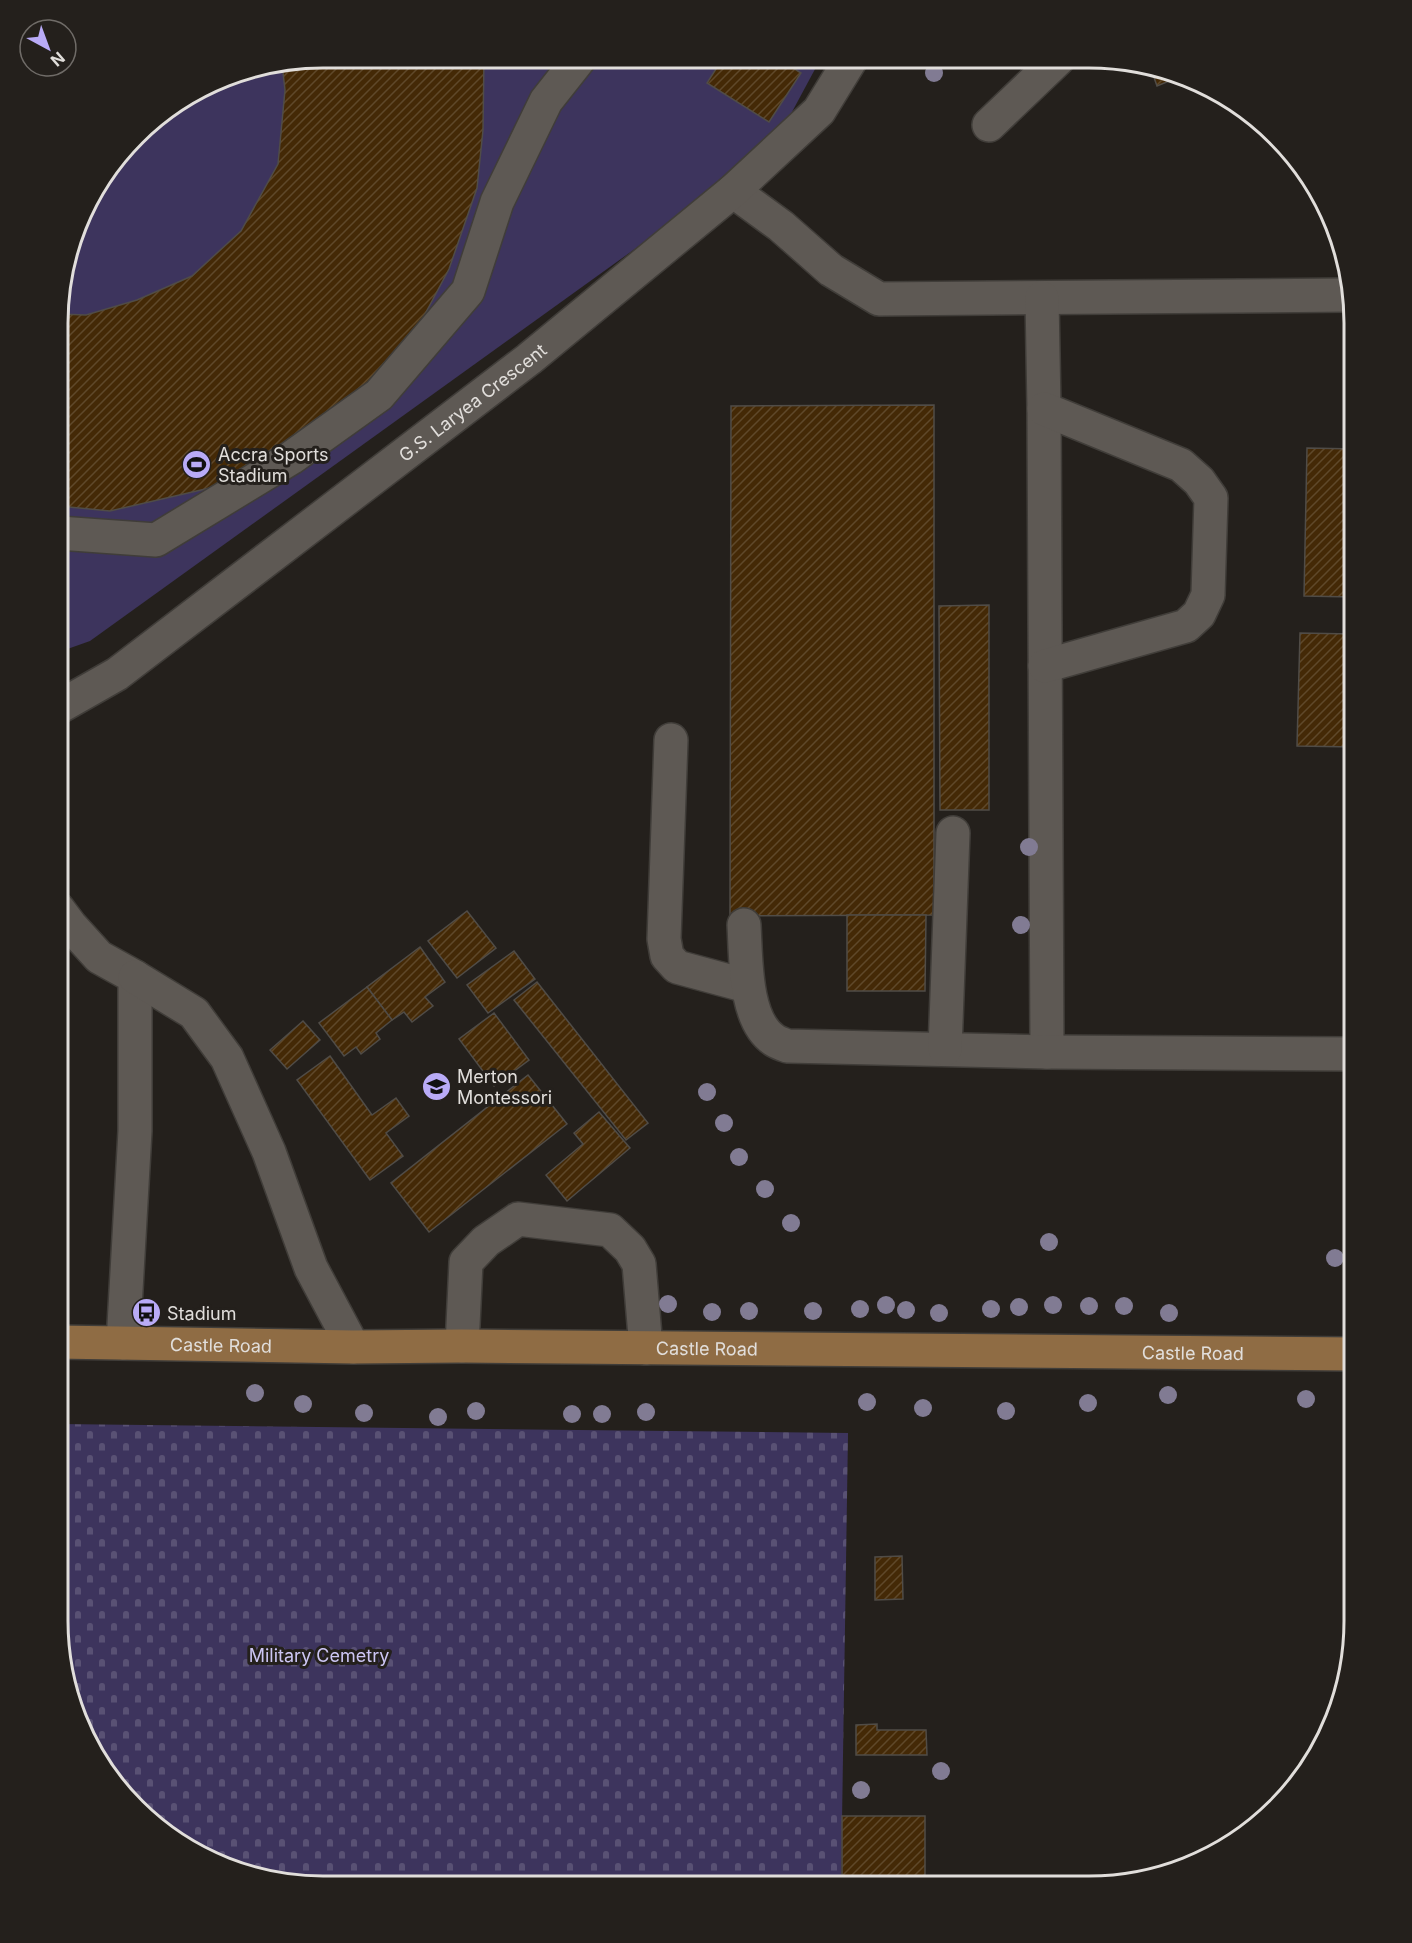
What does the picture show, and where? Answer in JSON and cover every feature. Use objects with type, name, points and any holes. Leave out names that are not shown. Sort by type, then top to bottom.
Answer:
[{"type":"main road","name":"Castle Road","points":[[68,1342],[352,1347],[1344,1354]]},
{"type":"lane","points":[[68,534],[156,540],[291,458],[379,395],[468,291],[497,202],[546,101],[572,68]]},
{"type":"lane","name":"G.S. Laryea Crescent","points":[[68,702],[117,674],[529,359],[733,191],[819,111],[844,68]]},
{"type":"lane","points":[[989,125],[1049,68]]},
{"type":"lane","points":[[733,191],[781,226],[831,270],[879,298],[1343,295]]},
{"type":"lane","points":[[1042,298],[1047,1052]]},
{"type":"lane","points":[[1044,409],[1181,465],[1199,481],[1211,498],[1208,595],[1199,614],[1186,626],[1045,666]]},
{"type":"lane","points":[[671,740],[664,939],[667,956],[677,967],[747,986]]},
{"type":"lane","points":[[945,1049],[953,833]]},
{"type":"lane","points":[[744,925],[747,986],[759,1023],[773,1040],[787,1046],[1047,1052],[1344,1054]]},
{"type":"lane","points":[[68,927],[99,957],[194,1013],[227,1058],[269,1152],[311,1268],[352,1347]]},
{"type":"lane","points":[[123,1343],[135,1131],[135,977]]},
{"type":"lane","points":[[462,1346],[466,1262],[486,1241],[518,1219],[610,1230],[630,1249],[639,1264],[646,1348]]},
{"type":"green space","name":"Accra Sports Stadium","points":[[306,68],[816,68],[771,151],[90,641],[68,649],[68,306],[72,273],[87,225],[102,195],[120,167],[142,142],[167,120],[210,94],[241,81],[273,72]]},
{"type":"green space","name":"Military Cemetry","points":[[68,1424],[848,1433],[841,1876],[323,1876],[273,1871],[225,1856],[195,1841],[167,1823],[142,1801],[120,1776],[102,1748],[81,1702],[72,1670],[68,1637]]},
{"type":"building","points":[[306,68],[484,68],[483,130],[477,188],[449,269],[417,329],[353,402],[214,487],[110,511],[68,507],[68,314],[86,315],[137,300],[192,276],[241,231],[278,164],[285,90],[283,71]]},
{"type":"building","points":[[717,68],[793,68],[801,73],[769,122],[707,83]]},
{"type":"building","points":[[1153,76],[1170,81],[1157,86]]},
{"type":"building","points":[[934,405],[934,915],[730,916],[731,406]]},
{"type":"building","points":[[1307,448],[1344,449],[1344,597],[1304,596]]},
{"type":"building","points":[[989,605],[989,810],[940,810],[939,606]]},
{"type":"building","points":[[1300,633],[1344,634],[1344,747],[1297,746]]},
{"type":"building","points":[[467,911],[496,948],[457,978],[428,941]]},
{"type":"building","points":[[847,915],[926,915],[925,991],[847,991]]},
{"type":"building","points":[[420,947],[445,982],[425,997],[433,1006],[412,1022],[404,1012],[392,1020],[367,987]]},
{"type":"building","points":[[514,951],[535,979],[488,1013],[467,985]]},
{"type":"building","points":[[537,982],[648,1123],[626,1140],[514,1000]]},
{"type":"building","points":[[367,987],[392,1020],[376,1033],[380,1039],[361,1054],[356,1047],[344,1056],[319,1023]]},
{"type":"building","points":[[494,1013],[529,1060],[494,1086],[459,1039]]},
{"type":"building","points":[[303,1021],[320,1040],[287,1069],[270,1050]]},
{"type":"building","points":[[330,1056],[372,1115],[396,1098],[409,1116],[386,1133],[403,1156],[370,1180],[297,1080]]},
{"type":"building","points":[[528,1075],[567,1124],[429,1232],[391,1183]]},
{"type":"building","points":[[599,1112],[630,1148],[567,1201],[546,1175],[583,1144],[574,1133]]},
{"type":"building","points":[[902,1556],[903,1599],[875,1600],[875,1557]]},
{"type":"building","points":[[877,1724],[877,1730],[926,1730],[927,1755],[856,1755],[856,1725]]},
{"type":"building","points":[[842,1816],[925,1816],[925,1876],[842,1876]]},
{"type":"place","name":"Accra Sports Stadium","points":[[197,464]]},
{"type":"place","name":"Merton Montessori","points":[[436,1086]]},
{"type":"place","name":"Stadium","points":[[146,1313]]}]
